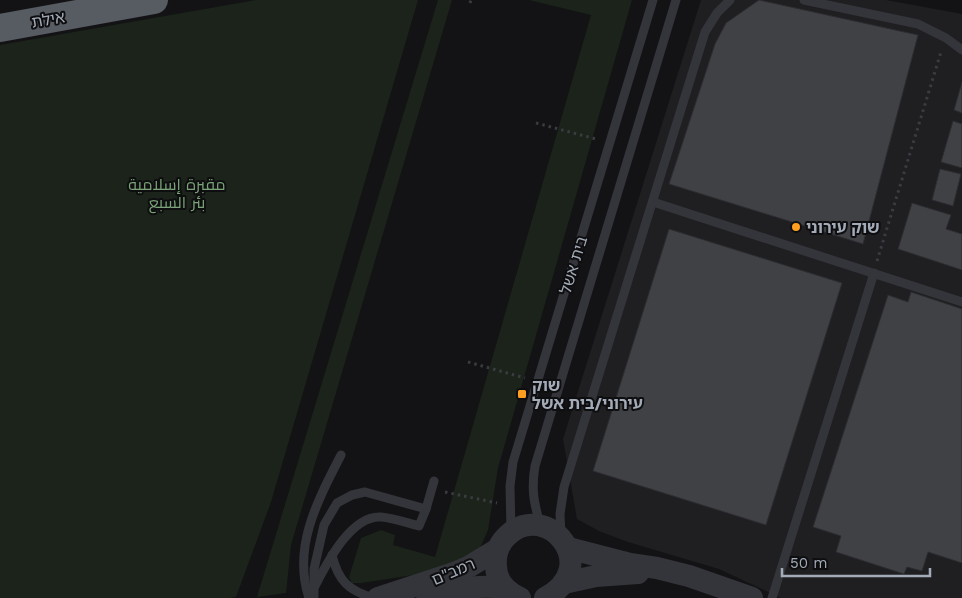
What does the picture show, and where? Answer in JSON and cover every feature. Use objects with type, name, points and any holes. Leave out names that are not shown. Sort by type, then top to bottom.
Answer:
[{"type":"highway","name":"אילת","points":[[0,28],[154,0]]},
{"type":"street","name":"רמב\"ם","points":[[376,598],[470,566],[520,527],[540,526]]},
{"type":"street","points":[[540,526],[552,530],[564,543],[571,560],[569,572],[564,583],[556,592],[546,598]]},
{"type":"street","points":[[504,541],[496,559],[496,569],[499,579],[512,593]]},
{"type":"street","points":[[564,543],[630,564],[689,576],[752,598]]},
{"type":"street","points":[[564,583],[596,576],[642,572],[689,576]]},
{"type":"street","name":"רמב\"ם","points":[[413,598],[470,586],[489,586],[512,593]]},
{"type":"lane","name":"בית אשל","points":[[504,541],[513,462],[653,0]]},
{"type":"lane","name":"בית אשל","points":[[540,526],[534,504],[532,486],[535,466],[676,0]]},
{"type":"lane","points":[[564,543],[560,514],[564,487],[706,32],[717,13],[730,0]]},
{"type":"lane","points":[[804,0],[918,24],[946,38],[962,50]]},
{"type":"lane","points":[[653,202],[962,302]]},
{"type":"lane","points":[[772,598],[874,273]]},
{"type":"lane","points":[[309,598],[303,579],[303,553],[308,526],[340,455]]},
{"type":"lane","points":[[314,588],[332,555],[354,527],[364,520],[380,517],[419,526],[433,485]]},
{"type":"lane","points":[[314,598],[314,569],[324,525],[337,503],[352,495],[365,492],[426,509]]},
{"type":"lane","points":[[332,555],[338,574],[343,582],[352,590],[376,598]]},
{"type":"path","points":[[874,273],[946,38]]},
{"type":"path","points":[[536,123],[610,143]]},
{"type":"path","points":[[468,362],[538,382]]},
{"type":"path","points":[[433,485],[491,503]]},
{"type":"shaded area","name":"שוק עירוני","points":[[701,0],[886,0],[962,14],[962,598],[781,598],[719,569],[628,542],[599,531],[577,519],[563,439]]},
{"type":"green space","name":"مقبرة إسلامية بئر السبع","points":[[256,0],[418,0],[271,502],[236,597],[0,598],[0,45]]},
{"type":"green space","points":[[438,0],[452,0],[291,545],[286,593],[257,597]]},
{"type":"green space","points":[[529,0],[632,0],[498,468],[488,530],[480,548],[440,571],[352,583],[349,577],[361,538],[381,530],[395,535],[393,545],[435,557],[591,15]]},
{"type":"building","points":[[759,0],[918,35],[863,244],[669,184],[715,44],[726,23]]},
{"type":"building","points":[[962,82],[962,113],[954,110]]},
{"type":"building","points":[[953,121],[962,124],[962,168],[941,162]]},
{"type":"building","points":[[940,169],[961,174],[953,206],[932,200]]},
{"type":"building","points":[[912,203],[951,215],[946,229],[962,234],[962,270],[898,249]]},
{"type":"building","points":[[669,229],[842,283],[766,525],[593,471]]},
{"type":"building","points":[[911,292],[962,309],[962,563],[928,552],[922,571],[907,567],[904,574],[836,552],[841,536],[813,527],[888,295],[908,302]]},
{"type":"place","name":"שוק עירוני","points":[[796,227]]},
{"type":"place","name":"שוק עירוני/בית אשל","points":[[522,394]]}]
